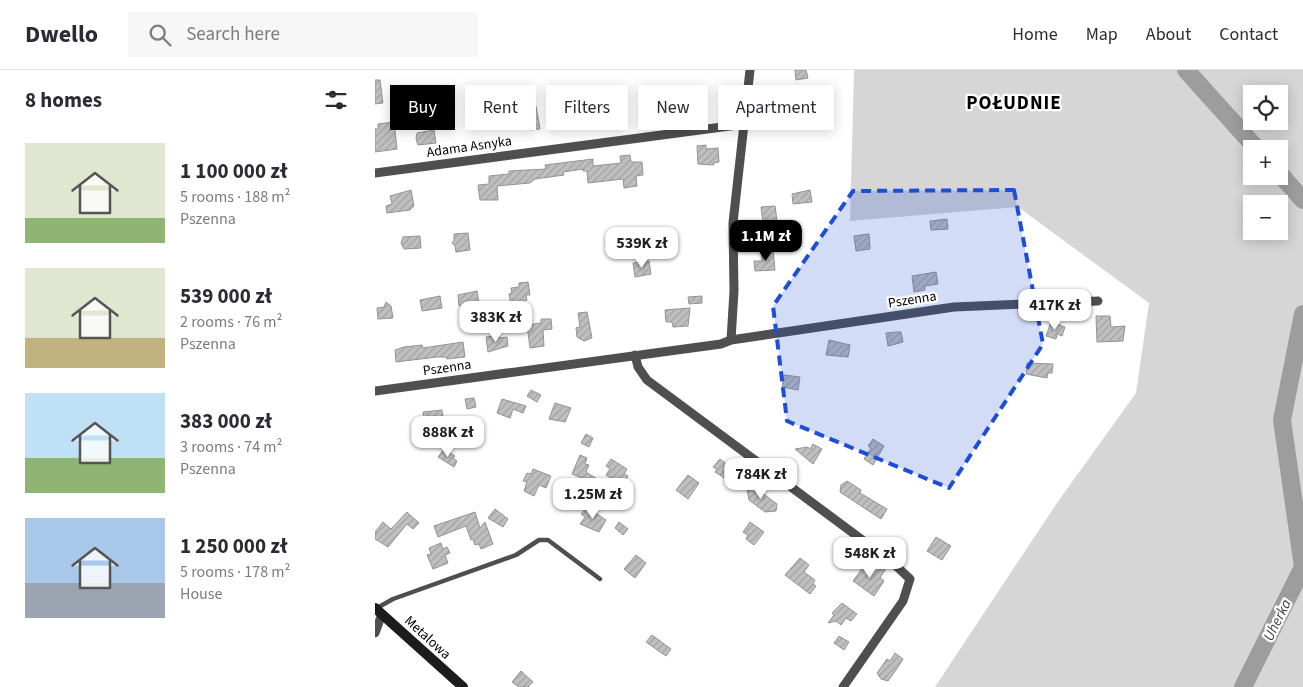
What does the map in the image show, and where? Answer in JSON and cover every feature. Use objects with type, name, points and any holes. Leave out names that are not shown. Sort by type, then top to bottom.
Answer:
[{"type":"street","points":[[749,85],[750,70]]},
{"type":"street","name":"Adama Asnyka","points":[[375,173],[718,128]]},
{"type":"street","points":[[731,340],[734,291],[733,223],[744,130]]},
{"type":"street","name":"Pszenna","points":[[375,391],[721,344],[731,340],[954,306],[1098,302]]},
{"type":"street","points":[[635,355],[638,367],[647,380],[869,544],[910,578],[903,601],[843,687]]},
{"type":"street","points":[[375,633],[378,610]]},
{"type":"street","name":"Metalowa","points":[[378,610],[463,687]]},
{"type":"lane","points":[[378,610],[393,599],[516,555],[539,540],[548,540],[600,579]]},
{"type":"highlighted area","points":[[1014,190],[1043,344],[949,488],[787,421],[773,306],[853,191]]},
{"type":"shaded area","points":[[854,70],[1303,70],[1303,687],[935,687],[1057,503],[1136,393],[1149,303],[1018,207],[850,221]]},
{"type":"building","points":[[795,70],[806,70],[808,78],[796,80]]},
{"type":"building","points":[[375,80],[380,80],[383,103],[375,104]]},
{"type":"building","points":[[536,106],[540,129],[536,129]]},
{"type":"building","points":[[390,122],[390,130],[395,130],[397,149],[375,152],[375,129],[378,129],[378,124]]},
{"type":"building","points":[[434,130],[436,143],[418,145],[417,133]]},
{"type":"building","points":[[706,145],[706,149],[718,148],[719,162],[713,163],[714,165],[698,164],[697,146]]},
{"type":"building","points":[[630,155],[631,162],[642,162],[643,175],[636,176],[637,186],[624,188],[623,179],[588,183],[587,171],[583,171],[583,169],[563,172],[564,175],[535,179],[530,183],[497,186],[498,200],[480,200],[478,185],[489,184],[489,176],[509,174],[509,171],[546,169],[545,165],[593,159],[593,166],[621,163],[620,156]]},
{"type":"building","points":[[411,190],[414,206],[410,210],[387,213],[386,206],[392,204],[390,196]]},
{"type":"building","points":[[810,190],[812,202],[793,204],[792,194]]},
{"type":"building","points":[[775,206],[777,220],[763,222],[761,207]]},
{"type":"building","points":[[947,219],[948,229],[931,230],[930,221]]},
{"type":"building","points":[[468,233],[470,250],[456,252],[455,246],[452,243],[454,234]]},
{"type":"building","points":[[869,234],[870,249],[856,251],[854,236]]},
{"type":"building","points":[[420,236],[421,248],[404,249],[401,243],[403,237]]},
{"type":"building","points":[[773,250],[775,270],[755,271],[754,261],[762,261],[761,251]]},
{"type":"building","points":[[649,261],[651,274],[635,277],[633,263]]},
{"type":"building","points":[[936,272],[938,284],[925,286],[925,290],[914,292],[912,276]]},
{"type":"building","points":[[528,282],[530,295],[526,295],[527,300],[511,305],[509,294],[512,293],[511,288],[519,287],[519,283]]},
{"type":"building","points":[[477,291],[479,303],[459,306],[458,295]]},
{"type":"building","points":[[440,296],[442,308],[422,311],[420,300]]},
{"type":"building","points":[[702,296],[702,303],[689,304],[688,297]]},
{"type":"building","points":[[386,302],[391,306],[393,318],[378,319],[377,308],[384,307]]},
{"type":"building","points":[[690,308],[688,326],[673,327],[672,322],[666,322],[665,310]]},
{"type":"building","points":[[587,312],[592,338],[584,341],[577,337],[576,328],[580,327],[578,313]]},
{"type":"building","points":[[1096,316],[1110,316],[1111,327],[1125,326],[1123,341],[1097,342]]},
{"type":"building","points":[[541,319],[551,319],[552,329],[543,330],[544,346],[530,348],[527,325],[541,323]]},
{"type":"building","points":[[1051,322],[1065,327],[1062,336],[1057,334],[1056,339],[1046,336]]},
{"type":"building","points":[[901,332],[903,342],[888,346],[886,333]]},
{"type":"building","points":[[499,335],[499,338],[507,337],[508,346],[488,352],[486,337]]},
{"type":"building","points":[[829,340],[850,345],[848,357],[826,355]]},
{"type":"building","points":[[463,342],[465,357],[447,359],[446,357],[437,357],[396,362],[395,350],[404,347],[422,345],[423,348]]},
{"type":"building","points":[[1027,363],[1053,364],[1052,373],[1048,373],[1047,378],[1026,374]]},
{"type":"building","points":[[784,375],[800,377],[798,390],[782,387]]},
{"type":"building","points":[[531,390],[541,395],[537,402],[527,396]]},
{"type":"building","points":[[474,398],[476,407],[467,409],[465,399]]},
{"type":"building","points":[[502,399],[526,406],[523,413],[513,409],[510,418],[497,413]]},
{"type":"building","points":[[555,403],[571,408],[565,422],[549,419]]},
{"type":"building","points":[[442,410],[443,417],[451,420],[424,424],[423,412]]},
{"type":"building","points":[[586,434],[593,438],[589,447],[581,443]]},
{"type":"building","points":[[873,439],[884,446],[873,465],[864,459],[871,448],[868,446]]},
{"type":"building","points":[[813,444],[822,449],[813,464],[795,449],[808,447],[810,449]]},
{"type":"building","points":[[444,449],[455,456],[453,458],[457,461],[454,467],[438,457]]},
{"type":"building","points":[[580,455],[587,458],[585,464],[589,465],[586,472],[599,480],[597,484],[572,474]]},
{"type":"building","points":[[611,459],[627,469],[624,474],[628,476],[623,486],[606,475],[610,469],[606,466]]},
{"type":"building","points":[[720,459],[733,469],[726,479],[715,472],[717,469],[713,467]]},
{"type":"building","points":[[533,469],[551,476],[546,488],[539,485],[534,496],[524,491],[527,482],[523,481],[527,473],[531,474]]},
{"type":"building","points":[[688,475],[699,483],[688,499],[676,490]]},
{"type":"building","points":[[583,479],[602,490],[598,496],[579,485]]},
{"type":"building","points":[[847,481],[861,490],[860,493],[887,509],[881,519],[840,492],[841,485]]},
{"type":"building","points":[[753,486],[777,504],[776,511],[765,512],[749,500],[747,489]]},
{"type":"building","points":[[587,507],[606,520],[599,532],[580,524],[585,517],[581,514]]},
{"type":"building","points":[[495,509],[508,519],[503,527],[488,518]]},
{"type":"building","points":[[407,512],[419,523],[413,529],[407,524],[388,547],[375,539],[375,532],[383,522],[391,529]]},
{"type":"building","points":[[475,512],[480,528],[485,522],[493,544],[481,549],[479,544],[475,545],[466,526],[438,537],[434,526]]},
{"type":"building","points":[[619,522],[628,529],[623,535],[615,528]]},
{"type":"building","points":[[750,522],[764,532],[754,545],[746,539],[748,535],[743,532]]},
{"type":"building","points":[[936,537],[951,546],[942,560],[927,551]]},
{"type":"building","points":[[441,543],[443,549],[447,547],[450,553],[445,555],[448,563],[433,569],[427,555],[431,554],[429,548]]},
{"type":"building","points":[[636,555],[646,563],[635,578],[624,569]]},
{"type":"building","points":[[800,558],[809,565],[804,572],[815,580],[813,584],[816,586],[810,594],[785,575]]},
{"type":"building","points":[[876,563],[885,570],[880,578],[884,581],[874,596],[853,581],[864,566],[871,570]]},
{"type":"building","points":[[842,603],[857,614],[851,621],[846,618],[841,625],[836,621],[828,623],[834,615],[832,613]]},
{"type":"building","points":[[652,635],[671,649],[666,656],[646,642]]},
{"type":"building","points":[[839,636],[849,642],[844,650],[834,643]]},
{"type":"building","points":[[895,653],[903,659],[888,681],[881,679],[877,673],[887,659],[890,661]]},
{"type":"building","points":[[521,671],[533,682],[528,687],[519,687],[512,682]]},
{"type":"waterway","name":"Uherka","points":[[1186,70],[1249,140]]},
{"type":"waterway","name":"Uherka","points":[[1288,183],[1303,200]]},
{"type":"waterway","name":"Uherka","points":[[1243,687],[1303,567],[1282,420],[1303,314]]},
{"type":"district","name":"POŁUDNIE","points":[[1014,102]]}]
